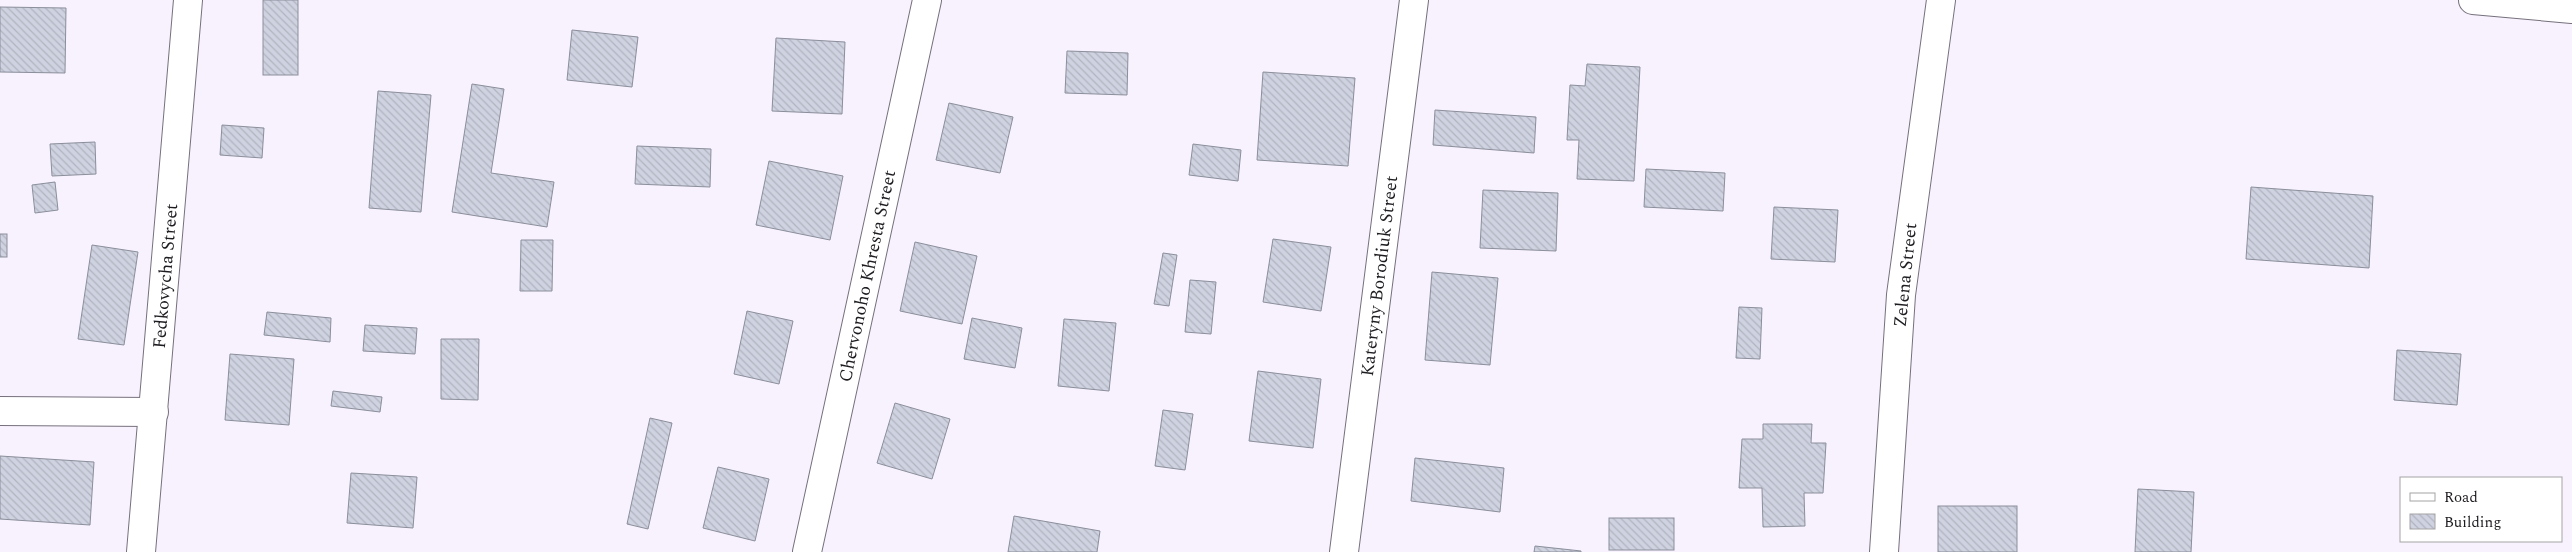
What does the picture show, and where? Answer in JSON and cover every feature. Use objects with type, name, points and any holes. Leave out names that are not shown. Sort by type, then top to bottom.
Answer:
[{"type":"street","name":"Fedkovycha Street","points":[[141,552],[188,0]]},
{"type":"street","name":"Chervonoho Khresta Street","points":[[807,552],[927,0]]},
{"type":"street","name":"Kateryny Borodiuk Street","points":[[1344,552],[1414,0]]},
{"type":"street","name":"Zelena Street","points":[[1884,552],[1901,295],[1941,0]]},
{"type":"street","points":[[2473,0],[2572,9]]},
{"type":"street","points":[[0,411],[154,412]]},
{"type":"building","points":[[263,0],[298,0],[298,75],[263,75]]},
{"type":"building","points":[[0,7],[66,8],[65,73],[0,72]]},
{"type":"building","points":[[572,30],[638,37],[632,87],[567,80]]},
{"type":"building","points":[[776,38],[845,42],[842,114],[772,111]]},
{"type":"building","points":[[1067,51],[1128,53],[1127,95],[1065,93]]},
{"type":"building","points":[[1587,64],[1640,67],[1634,181],[1577,179],[1579,140],[1567,140],[1570,85],[1585,86]]},
{"type":"building","points":[[1263,72],[1355,78],[1348,166],[1257,160]]},
{"type":"building","points":[[472,84],[504,89],[491,173],[554,182],[547,227],[452,212]]},
{"type":"building","points":[[378,91],[431,95],[421,212],[369,208]]},
{"type":"building","points":[[949,103],[1013,117],[1000,173],[936,160]]},
{"type":"building","points":[[1435,110],[1536,117],[1534,153],[1433,145]]},
{"type":"building","points":[[222,125],[264,128],[262,158],[220,155]]},
{"type":"building","points":[[95,142],[96,174],[52,176],[50,144]]},
{"type":"building","points":[[1193,144],[1241,150],[1238,181],[1189,175]]},
{"type":"building","points":[[637,146],[711,149],[710,187],[635,184]]},
{"type":"building","points":[[769,161],[843,176],[830,240],[756,225]]},
{"type":"building","points":[[1646,169],[1725,173],[1723,211],[1644,207]]},
{"type":"building","points":[[55,182],[58,210],[35,213],[32,185]]},
{"type":"building","points":[[2251,187],[2373,196],[2369,268],[2246,259]]},
{"type":"building","points":[[1483,190],[1558,193],[1556,251],[1480,248]]},
{"type":"building","points":[[1774,207],[1838,210],[1835,262],[1771,259]]},
{"type":"building","points":[[0,234],[7,234],[7,257],[0,257]]},
{"type":"building","points":[[1273,239],[1331,247],[1321,311],[1263,302]]},
{"type":"building","points":[[521,240],[553,240],[552,291],[520,291]]},
{"type":"building","points":[[915,242],[977,256],[962,324],[900,311]]},
{"type":"building","points":[[92,245],[138,252],[124,345],[78,339]]},
{"type":"building","points":[[1163,253],[1177,255],[1169,306],[1154,304]]},
{"type":"building","points":[[1432,272],[1498,278],[1490,365],[1425,360]]},
{"type":"building","points":[[1190,280],[1216,282],[1211,334],[1185,332]]},
{"type":"building","points":[[1739,307],[1762,308],[1760,359],[1736,358]]},
{"type":"building","points":[[747,311],[793,321],[779,384],[734,374]]},
{"type":"building","points":[[267,312],[331,318],[330,342],[264,335]]},
{"type":"building","points":[[972,318],[1022,328],[1015,368],[964,359]]},
{"type":"building","points":[[1064,319],[1116,323],[1109,391],[1058,386]]},
{"type":"building","points":[[365,325],[417,328],[415,354],[363,351]]},
{"type":"building","points":[[441,339],[479,339],[478,400],[441,399]]},
{"type":"building","points":[[2397,350],[2461,354],[2457,405],[2394,400]]},
{"type":"building","points":[[230,354],[294,359],[289,425],[225,420]]},
{"type":"building","points":[[1258,371],[1321,379],[1313,448],[1249,441]]},
{"type":"building","points":[[333,391],[382,397],[380,412],[331,406]]},
{"type":"building","points":[[895,403],[950,419],[932,479],[877,463]]},
{"type":"building","points":[[1163,410],[1193,414],[1185,470],[1155,466]]},
{"type":"building","points":[[650,418],[672,423],[648,529],[627,524]]},
{"type":"building","points":[[1763,424],[1812,424],[1811,443],[1826,443],[1823,493],[1804,493],[1805,526],[1763,527],[1762,488],[1739,488],[1742,439],[1763,439]]},
{"type":"building","points":[[0,456],[94,462],[90,525],[0,519]]},
{"type":"building","points":[[1415,458],[1504,468],[1500,512],[1411,501]]},
{"type":"building","points":[[718,467],[769,479],[755,541],[703,528]]},
{"type":"building","points":[[351,473],[417,477],[413,528],[347,523]]},
{"type":"building","points":[[2138,489],[2194,492],[2191,552],[2135,552]]},
{"type":"building","points":[[1938,506],[2017,506],[2017,552],[1938,552]]},
{"type":"building","points":[[1014,516],[1100,531],[1097,552],[1008,552]]},
{"type":"building","points":[[1609,518],[1674,518],[1674,550],[1609,550]]},
{"type":"building","points":[[1535,546],[1581,551],[1581,552],[1534,552]]}]
